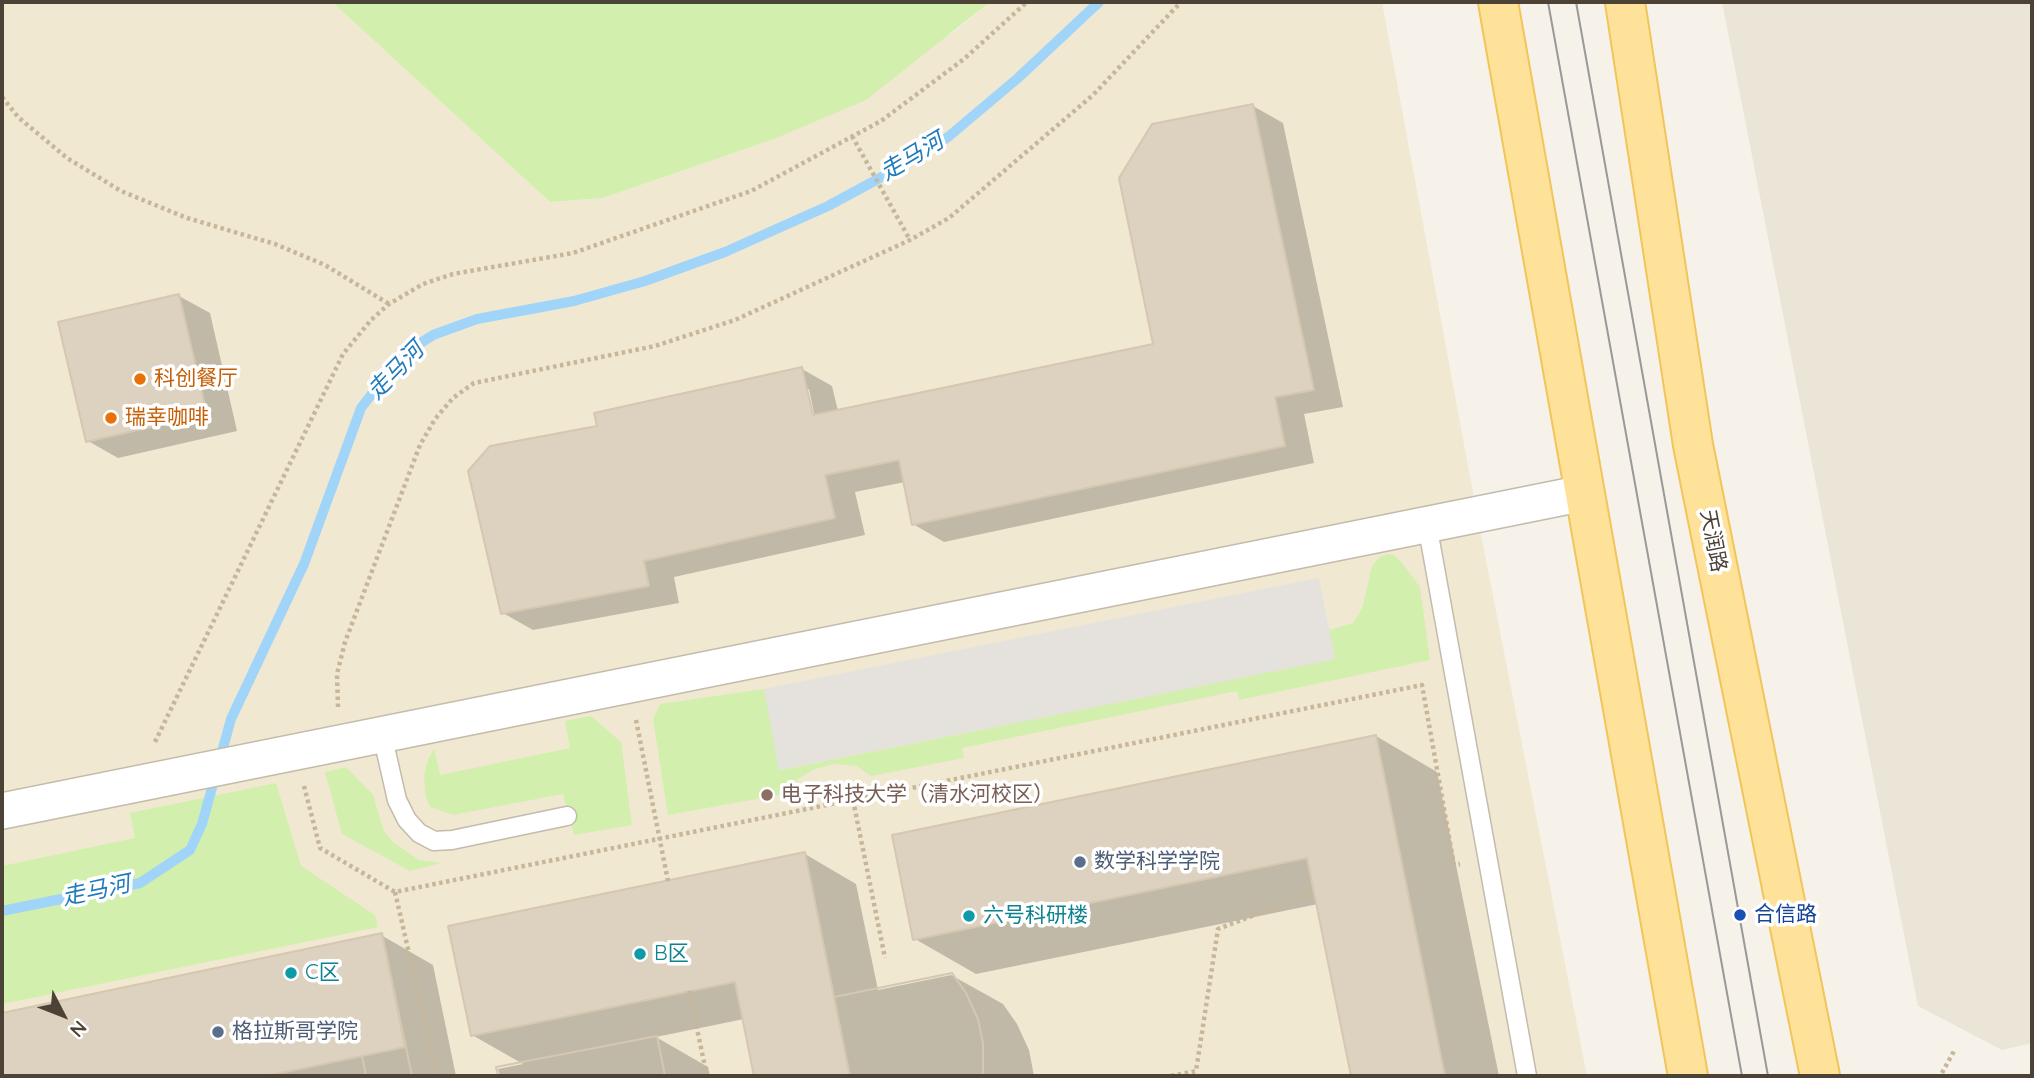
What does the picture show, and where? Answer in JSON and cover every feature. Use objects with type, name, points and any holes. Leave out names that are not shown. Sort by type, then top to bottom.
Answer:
[{"type":"main road","points":[[1497,2],[1688,1076]]},
{"type":"main road","name":"天润路","points":[[1625,2],[1693,445],[1820,1076]]},
{"type":"street","points":[[2,811],[1584,492]]},
{"type":"lane","points":[[1426,524],[1527,1076]]},
{"type":"lane","points":[[382,734],[397,800],[407,820],[419,833],[434,841],[452,840],[567,817]]},
{"type":"path","points":[[135,784],[343,354],[389,304],[423,284],[453,274],[573,253],[751,191],[881,121],[964,59],[1027,2]]},
{"type":"path","points":[[339,743],[337,674],[345,642],[420,445],[435,419],[453,398],[474,383],[655,346],[735,320],[910,240],[948,218],[1093,95],[1181,2]]},
{"type":"path","points":[[2,97],[18,117],[67,158],[121,191],[187,218],[275,244],[325,265],[389,304]]},
{"type":"path","points":[[852,136],[910,240]]},
{"type":"path","points":[[629,685],[668,881]]},
{"type":"path","points":[[290,753],[320,848],[395,892],[1422,685],[1454,865],[1488,859]]},
{"type":"path","points":[[853,800],[885,958]]},
{"type":"path","points":[[395,892],[437,1076]]},
{"type":"path","points":[[1171,1076],[1196,1071],[1217,929],[1314,892]]},
{"type":"path","points":[[689,991],[707,1076]]},
{"type":"path","points":[[1942,1073],[1954,1051]]},
{"type":"shaded area","name":"电子科技大学（清水河校区）","points":[[2,2],[332,2],[550,202],[603,198],[774,139],[955,31],[990,2],[1382,2],[1477,514],[1587,1076],[2,1076]]},
{"type":"shaded area","points":[[1722,2],[2032,2],[2032,1043],[2002,1050],[1918,1006]]},
{"type":"shaded area","points":[[1319,578],[1335,659],[779,770],[764,689]]},
{"type":"green space","points":[[332,2],[990,2],[866,100],[774,139],[603,198],[550,202]]},
{"type":"green space","points":[[1387,554],[1394,555],[1402,563],[1420,587],[1430,660],[1239,700],[1237,691],[962,748],[964,758],[871,776],[857,766],[834,764],[815,769],[779,795],[668,815],[653,719],[660,704],[764,689],[780,770],[1334,659],[1329,630],[1353,623],[1362,609],[1372,566]]},
{"type":"green space","points":[[591,716],[621,742],[632,825],[574,835],[563,794],[453,815],[430,807],[424,777],[434,748],[440,775],[570,748],[565,721]]},
{"type":"green space","points":[[346,767],[373,795],[384,831],[393,842],[419,860],[441,863],[410,871],[342,834],[325,772]]},
{"type":"green space","points":[[276,783],[301,866],[375,915],[378,927],[2,1004],[2,866],[135,838],[130,813]]},
{"type":"building","points":[[1253,104],[1314,390],[1275,397],[1285,446],[912,525],[899,460],[825,475],[835,518],[644,561],[649,586],[501,614],[468,471],[490,446],[597,426],[594,413],[802,367],[813,415],[1153,344],[1119,178],[1152,124]]},
{"type":"building","points":[[179,294],[207,414],[86,442],[58,322]]},
{"type":"building","name":"六号科研楼","points":[[1376,735],[1445,1076],[1351,1076],[1307,858],[913,940],[892,835]]},
{"type":"building","name":"六号科研楼","points":[[1376,735],[1445,1076],[1351,1076],[1307,858],[913,940],[892,835]]},
{"type":"building","name":"六号科研楼","points":[[1376,735],[1445,1076],[1351,1076],[1307,858],[913,940],[892,835]]},
{"type":"building","name":"六号科研楼","points":[[805,852],[834,997],[952,973],[966,993],[978,1019],[983,1043],[983,1076],[754,1076],[735,982],[471,1036],[448,926]]},
{"type":"building","name":"六号科研楼","points":[[805,852],[850,1076],[754,1076],[735,982],[471,1036],[448,926]]},
{"type":"building","name":"六号科研楼","points":[[805,852],[850,1076],[754,1076],[735,982],[471,1036],[448,926]]},
{"type":"building","name":"C区","points":[[382,933],[412,1076],[366,1076],[362,1056],[267,1076],[2,1076],[2,1013]]},
{"type":"building","name":"C区","points":[[382,933],[412,1076],[366,1076],[362,1056],[267,1076],[2,1076],[2,1013]]},
{"type":"building","name":"C区","points":[[382,933],[405,1047],[267,1076],[2,1076],[2,1013]]},
{"type":"building","points":[[952,973],[966,993],[978,1019],[983,1043],[983,1076],[850,1076],[834,997]]},
{"type":"building","points":[[657,1036],[665,1076],[498,1076],[496,1067]]},
{"type":"building","points":[[657,1036],[665,1076],[498,1076],[496,1067]]},
{"type":"waterway","name":"走马河","points":[[2,911],[140,883],[190,850],[202,824],[231,719],[304,564],[361,408],[392,368],[410,350],[433,335],[477,319],[574,301],[645,281],[725,252],[828,206],[902,166],[948,137],[1018,78],[1099,2]]},
{"type":"tram line","points":[[1548,2],[1742,1076]]},
{"type":"tram line","points":[[1576,2],[1768,1076]]},
{"type":"place","name":"科创餐厅","points":[[140,379]]},
{"type":"place","name":"瑞幸咖啡","points":[[111,418]]},
{"type":"place","name":"电子科技大学（清水河校区）","points":[[767,795]]},
{"type":"place","name":"数学科学学院","points":[[1080,862]]},
{"type":"place","name":"合信路","points":[[1740,915]]},
{"type":"place","name":"六号科研楼","points":[[969,916]]},
{"type":"place","name":"B区","points":[[640,954]]},
{"type":"place","name":"C区","points":[[291,973]]},
{"type":"place","name":"格拉斯哥学院","points":[[218,1032]]}]
